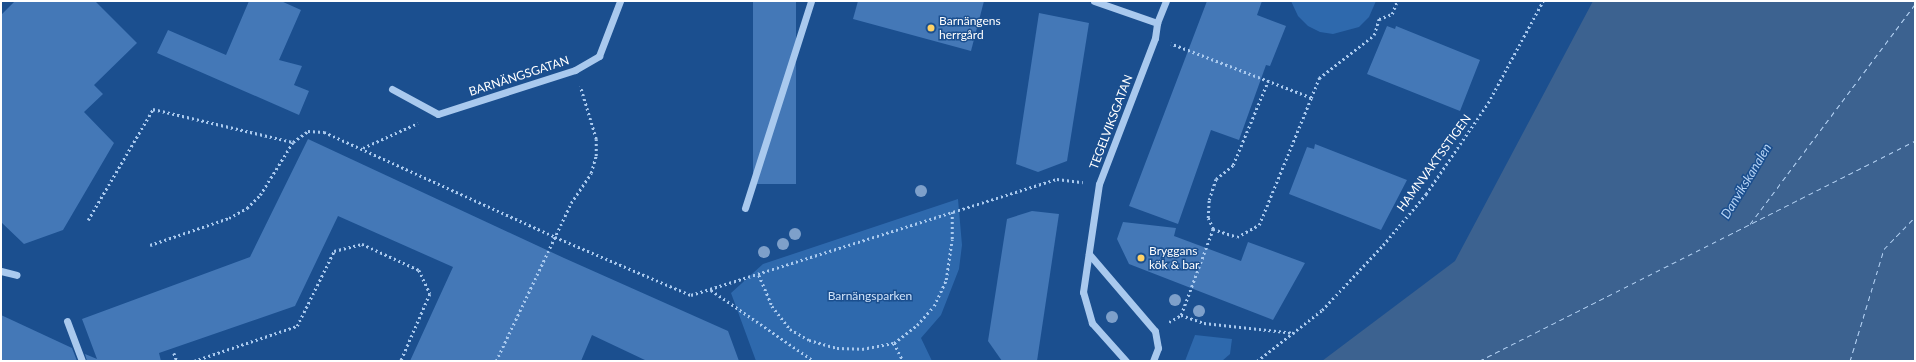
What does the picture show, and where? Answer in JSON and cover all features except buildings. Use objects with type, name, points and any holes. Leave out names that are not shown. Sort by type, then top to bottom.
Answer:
[{"type":"street","name":"BARNÄNGSGATAN","points":[[438,114],[575,70],[599,56],[620,1]]},
{"type":"street","points":[[745,208],[811,1]]},
{"type":"street","points":[[1094,1],[1157,23]]},
{"type":"street","name":"TEGELVIKSGATAN","points":[[1126,361],[1092,323],[1083,292],[1099,184],[1155,38],[1157,23],[1166,1]]},
{"type":"street","points":[[392,89],[438,114]]},
{"type":"street","points":[[1089,254],[1155,331],[1158,348],[1153,361]]},
{"type":"street","points":[[1,271],[17,275]]},
{"type":"street","points":[[66,321],[82,361]]},
{"type":"path","points":[[1213,229],[1237,237],[1259,224],[1319,78],[1374,35],[1379,19],[1392,14],[1397,1]]},
{"type":"path","name":"HAMNVAKTSSTIGEN","points":[[1257,361],[1295,333],[1322,310],[1426,194],[1488,103],[1542,1]]},
{"type":"path","points":[[1155,38],[1311,98]]},
{"type":"path","points":[[496,361],[571,203],[591,173],[596,156],[596,139],[575,70]]},
{"type":"path","points":[[1155,331],[1181,315],[1213,229],[1208,218],[1209,200],[1216,179],[1233,165],[1268,81]]},
{"type":"path","points":[[88,220],[153,109],[293,142]]},
{"type":"path","points":[[362,148],[438,114]]},
{"type":"path","points":[[150,245],[229,218],[247,208],[260,195],[293,142],[308,132],[324,132],[362,148],[555,237],[691,295],[759,275],[1057,179],[1099,184]]},
{"type":"path","points":[[759,275],[772,306],[790,329],[809,340],[837,348],[862,349],[894,343],[917,324],[934,306],[946,280],[952,239],[952,212]]},
{"type":"path","points":[[194,361],[297,326],[334,251],[362,244],[419,270],[430,294],[401,361]]},
{"type":"path","points":[[710,290],[814,361]]},
{"type":"path","points":[[1181,315],[1204,323],[1295,333]]},
{"type":"path","points":[[894,343],[903,361]]},
{"type":"path","points":[[174,353],[177,361]]},
{"type":"green space","points":[[1291,1],[1376,1],[1369,17],[1359,27],[1333,34],[1320,32],[1308,26],[1298,16]]},
{"type":"green space","name":"Barnängsparken","points":[[958,199],[962,245],[959,269],[941,315],[921,338],[932,361],[756,361],[731,293],[763,264]]},
{"type":"green space","points":[[1195,335],[1232,339],[1230,354],[1222,361],[1185,361]]},
{"type":"water","name":"Danvikskanalen","points":[[1593,1],[1915,1],[1915,361],[1322,361],[1455,261]]},
{"type":"ferry route","points":[[1750,224],[1915,4]]},
{"type":"ferry route","points":[[1479,361],[1915,141]]},
{"type":"ferry route","points":[[1850,361],[1884,249],[1915,217]]},
{"type":"place","name":"Barnängens herrgård","points":[[931,28]]},
{"type":"place","name":"Bryggans kök & bar","points":[[1141,258]]}]
